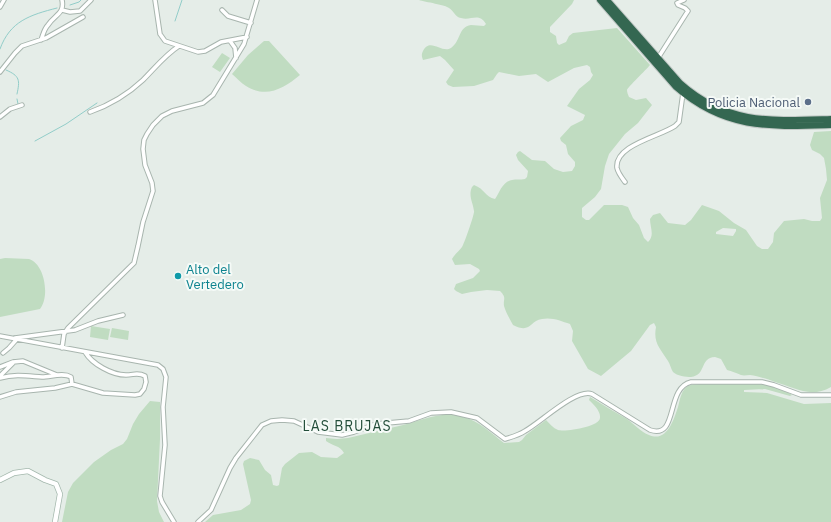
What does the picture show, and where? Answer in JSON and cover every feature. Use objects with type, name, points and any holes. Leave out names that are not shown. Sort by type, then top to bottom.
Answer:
[{"type":"highway","points":[[600,0],[666,76],[683,93],[708,109],[728,118],[746,123],[782,126],[831,125]]},
{"type":"highway","points":[[607,0],[680,83],[694,94],[711,104],[730,112],[759,120],[783,121],[831,119]]},
{"type":"main road","points":[[0,480],[14,473],[28,471],[56,484],[60,494],[55,522]]},
{"type":"street","points":[[0,7],[4,0]]},
{"type":"street","points":[[41,40],[48,24],[62,10],[62,0]]},
{"type":"street","points":[[62,10],[70,12],[80,11],[91,0]]},
{"type":"street","points":[[155,0],[162,38],[165,41],[195,52],[202,52],[221,42],[247,37]]},
{"type":"street","points":[[62,348],[65,332],[85,310],[134,263],[143,222],[153,191],[146,165],[144,149],[144,140],[150,129],[162,116],[172,111],[203,103],[215,92],[247,37],[257,0]]},
{"type":"street","points":[[658,58],[688,11],[677,4],[684,0]]},
{"type":"street","points":[[222,10],[228,16],[251,23]]},
{"type":"street","points":[[0,72],[18,49],[41,40],[82,17]]},
{"type":"street","points":[[230,41],[235,48],[236,58]]},
{"type":"street","points":[[90,112],[107,106],[128,92],[169,53],[179,46]]},
{"type":"street","points":[[624,182],[617,170],[617,163],[620,156],[637,143],[675,126],[679,122],[683,93]]},
{"type":"street","points":[[0,117],[10,109],[22,105]]},
{"type":"street","points":[[12,338],[65,332],[82,328],[98,320],[123,315]]},
{"type":"street","points":[[0,336],[158,365],[162,367],[165,371],[166,382],[162,407],[165,445],[160,496],[174,522]]},
{"type":"street","points":[[3,353],[16,339]]},
{"type":"street","points":[[0,397],[16,392],[55,388],[72,384],[103,393],[135,395],[142,391],[146,382],[146,377],[141,373],[125,375],[106,369],[92,361],[85,352]]},
{"type":"street","points":[[0,367],[15,361],[23,361],[57,376]]},
{"type":"street","points":[[0,377],[15,361]]},
{"type":"street","points":[[0,377],[16,375],[41,377],[69,376],[72,384]]},
{"type":"street","points":[[198,522],[212,510],[230,468],[236,458],[262,425],[271,421],[294,421],[318,432],[342,435],[376,424],[408,420],[431,412],[457,413],[476,418],[505,439],[524,432],[552,411],[586,393],[592,394],[650,430],[656,432],[665,428],[674,408],[677,393],[681,386],[691,382],[762,382],[801,395],[831,395]]},
{"type":"green space","points":[[419,0],[574,0],[550,27],[550,32],[556,36],[557,43],[559,45],[566,42],[569,36],[573,33],[617,28],[650,65],[628,88],[627,91],[629,97],[636,100],[646,98],[652,105],[638,123],[625,134],[609,154],[605,166],[601,189],[595,197],[582,208],[582,217],[589,220],[604,205],[622,205],[628,207],[633,218],[639,225],[644,238],[648,242],[652,231],[650,219],[653,215],[660,213],[668,223],[685,225],[691,220],[702,205],[719,211],[746,230],[757,246],[762,249],[768,249],[773,242],[774,233],[784,221],[804,219],[820,221],[822,218],[820,198],[827,180],[826,169],[824,158],[812,150],[810,145],[814,132],[831,131],[831,387],[816,392],[802,391],[759,377],[742,375],[727,370],[721,359],[715,357],[707,360],[696,376],[691,377],[679,375],[673,372],[669,362],[656,341],[656,327],[654,323],[650,325],[631,351],[601,376],[588,369],[572,341],[573,331],[570,324],[546,319],[538,320],[527,328],[519,327],[513,325],[508,316],[504,306],[504,297],[500,291],[487,290],[462,294],[456,291],[454,289],[456,284],[473,278],[480,271],[470,264],[455,265],[452,259],[462,247],[473,217],[474,211],[470,193],[472,187],[474,185],[478,187],[489,197],[495,199],[502,188],[509,181],[525,179],[528,171],[518,160],[516,155],[520,151],[532,160],[545,161],[554,169],[563,172],[572,171],[575,166],[575,162],[568,154],[566,145],[560,138],[571,126],[583,120],[585,115],[567,106],[579,89],[590,80],[593,75],[590,67],[587,65],[574,68],[548,82],[536,74],[519,76],[499,72],[493,80],[474,86],[453,87],[448,85],[446,82],[454,70],[440,56],[423,60],[423,51],[429,45],[444,49],[451,48],[457,42],[464,28],[471,25],[484,26],[486,24],[481,18],[465,19],[456,15],[447,7]],"holes":[[[723,228],[736,229],[733,236],[716,234],[716,232]]]},
{"type":"green space","points":[[264,41],[269,41],[300,75],[281,88],[268,92],[254,90],[244,85],[232,74],[248,55]]},
{"type":"green space","points":[[222,53],[230,58],[220,72],[212,67]]},
{"type":"green space","points":[[0,259],[29,259],[39,267],[45,289],[45,297],[40,309],[0,317]]},
{"type":"green space","points":[[91,326],[110,329],[108,340],[90,337]]},
{"type":"green space","points":[[112,328],[129,331],[128,340],[110,337]]},
{"type":"green space","points":[[752,383],[772,386],[792,395],[790,396],[765,389],[744,390],[744,392],[767,393],[804,404],[831,403],[831,522],[205,522],[213,515],[241,510],[250,504],[251,500],[243,464],[244,461],[250,458],[259,460],[265,470],[271,475],[273,485],[277,486],[279,485],[282,468],[299,453],[312,452],[321,457],[337,458],[344,453],[340,448],[328,443],[326,438],[348,438],[439,415],[455,415],[474,421],[504,443],[519,442],[546,420],[558,430],[582,428],[594,424],[600,418],[600,415],[589,400],[590,397],[627,419],[643,432],[655,437],[661,436],[669,428],[674,418],[682,393],[688,386]]},
{"type":"green space","points":[[150,401],[160,402],[157,501],[159,512],[164,522],[62,522],[68,492],[73,483],[94,462],[111,450],[123,444],[139,414]]},
{"type":"waterway","points":[[70,5],[81,0]]},
{"type":"waterway","points":[[175,21],[182,0]]},
{"type":"waterway","points":[[0,49],[4,39],[15,26],[38,13],[57,8]]},
{"type":"waterway","points":[[6,70],[14,74],[18,79],[19,85],[17,94]]},
{"type":"waterway","points":[[17,99],[18,104]]},
{"type":"waterway","points":[[35,141],[66,124],[97,103]]},
{"type":"place","name":"Policia Nacional","points":[[808,102]]},
{"type":"place","name":"Alto del Vertedero","points":[[178,276]]},
{"type":"district","name":"LAS BRUJAS","points":[[347,426]]}]
